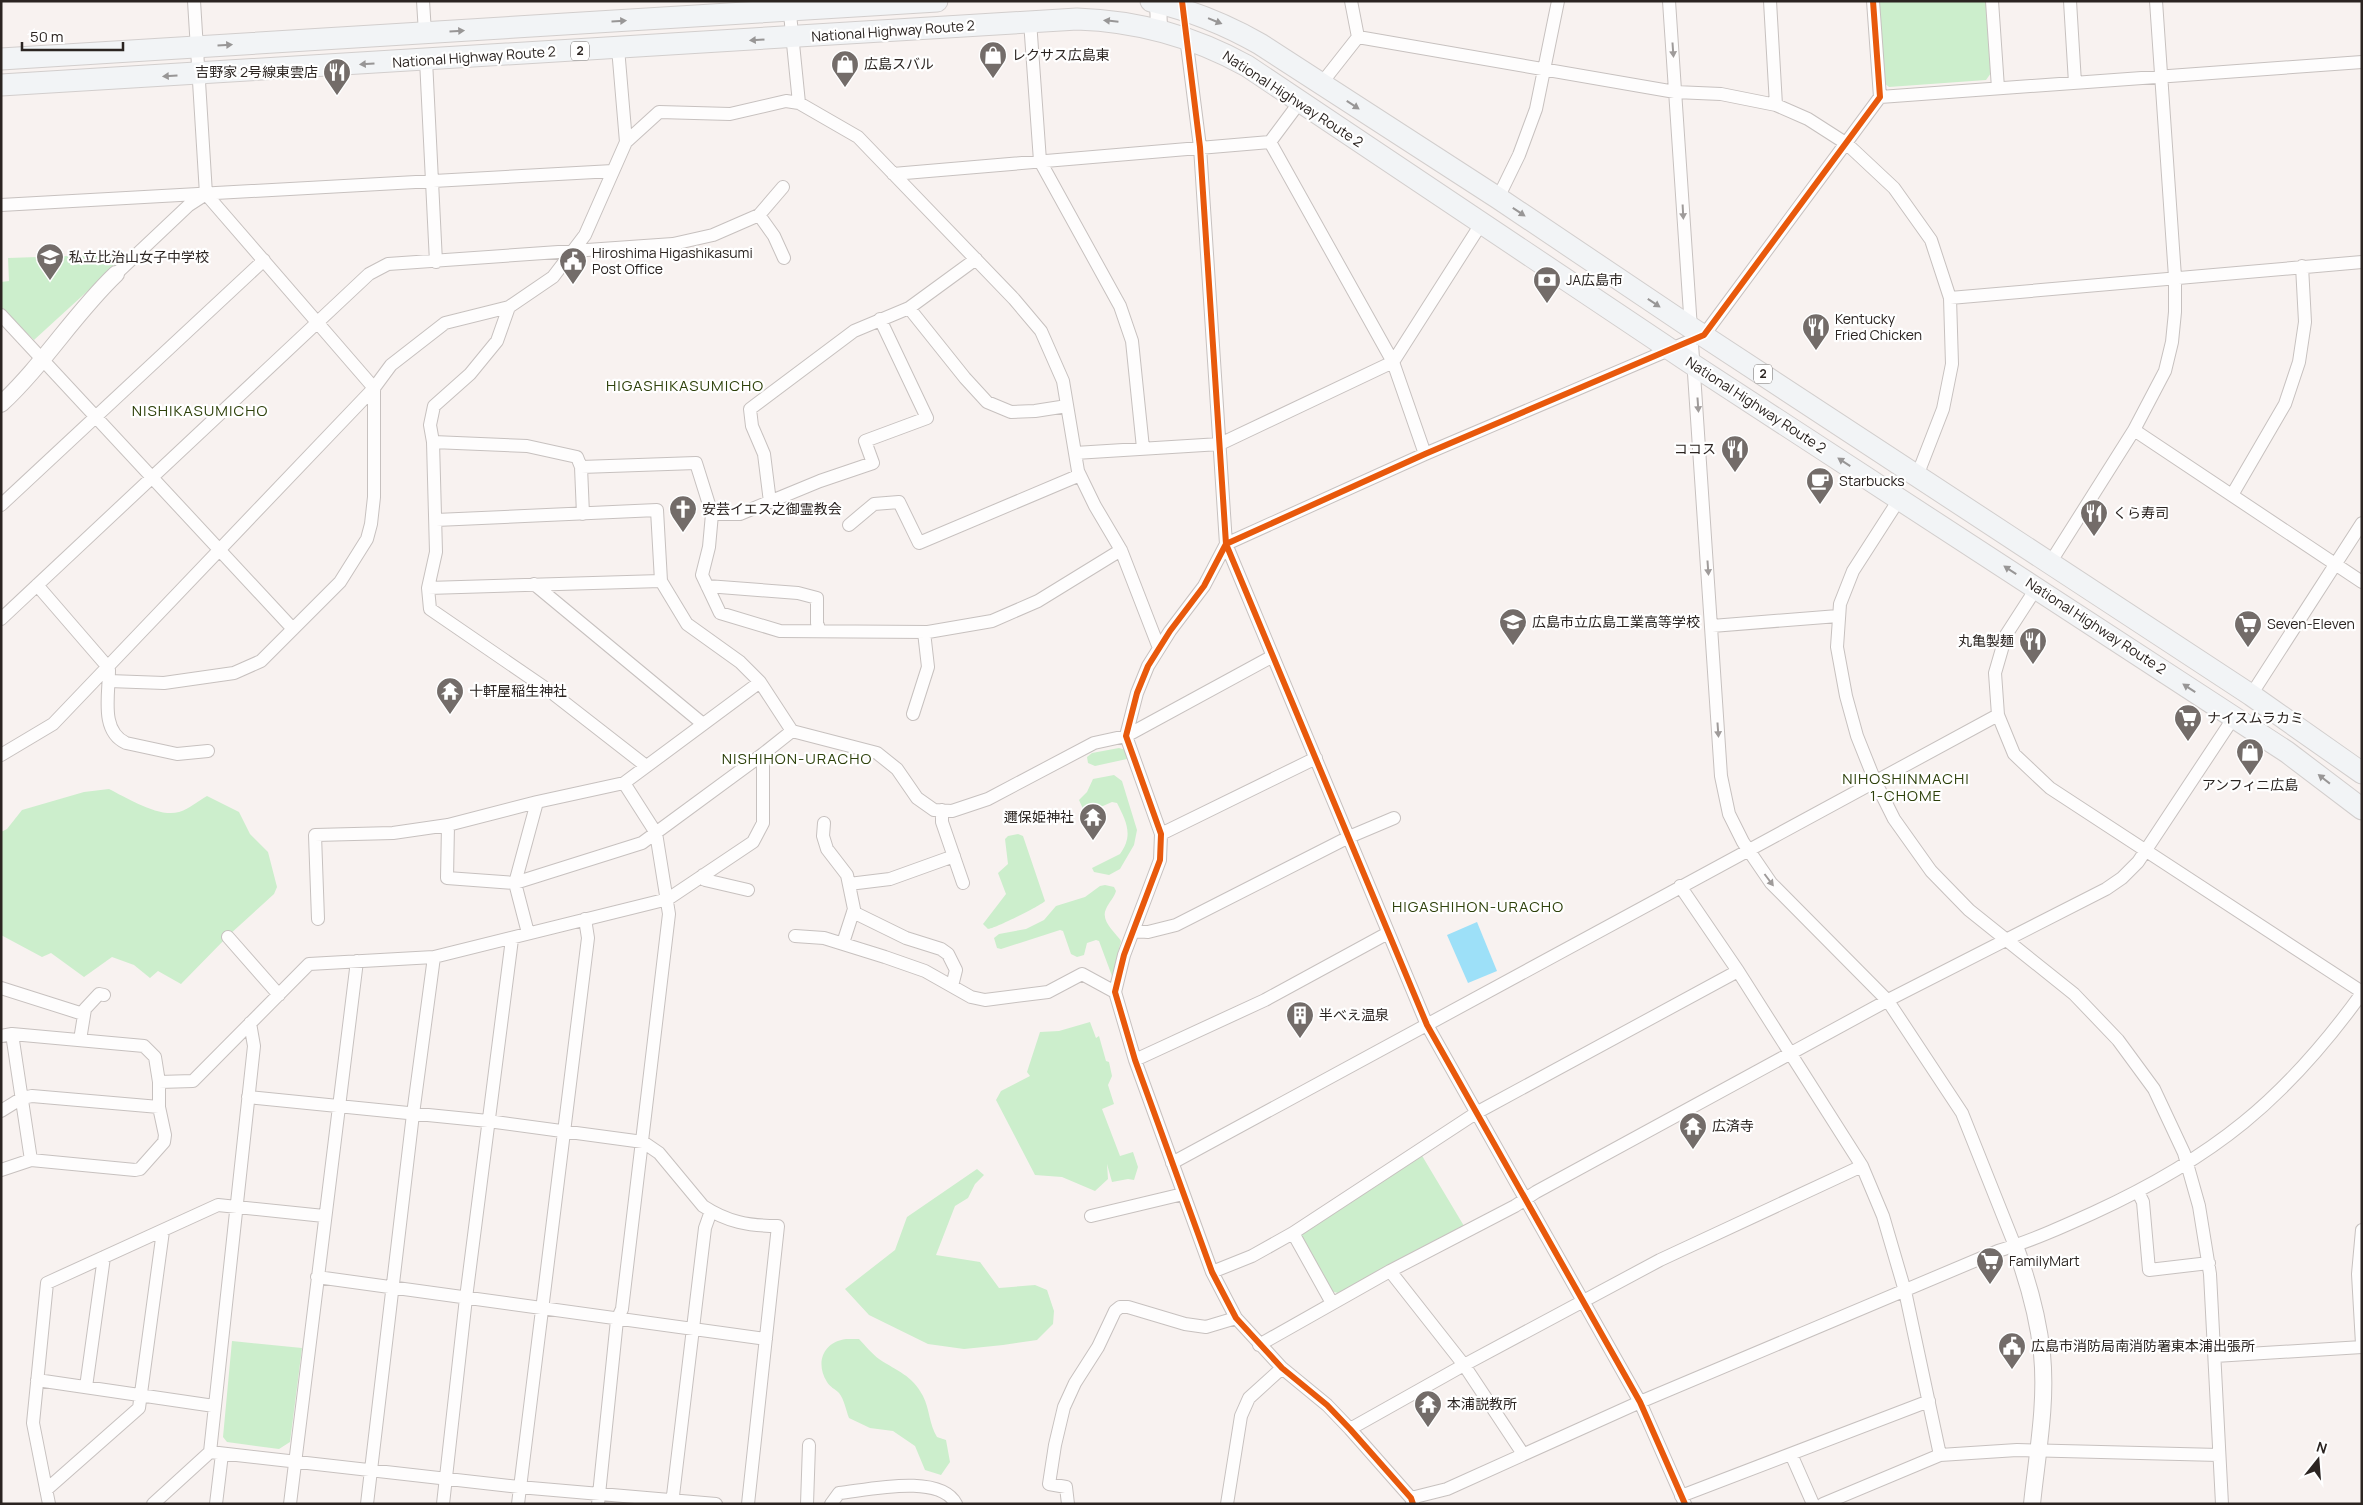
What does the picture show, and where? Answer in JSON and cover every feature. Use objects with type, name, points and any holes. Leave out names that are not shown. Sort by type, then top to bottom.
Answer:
[{"type":"highway","name":"National Highway Route 2","points":[[1,59],[425,33],[789,6],[937,1]]},
{"type":"highway","name":"National Highway Route 2","points":[[1156,2],[1185,4],[1245,35],[1498,198],[1695,334],[1917,476],[2251,695],[2362,774]]},
{"type":"highway","name":"National Highway Route 2","points":[[1,85],[1030,21],[1093,19],[1126,22],[1186,37],[1218,50],[1246,66],[1695,366],[2234,717],[2313,770],[2362,809]]},
{"type":"street","points":[[109,681],[164,683],[234,673],[261,661],[340,582],[366,539],[371,524],[374,497],[374,388],[206,194],[194,1]]},
{"type":"street","points":[[423,1],[425,33]]},
{"type":"street","points":[[1350,1],[1358,37]]},
{"type":"street","points":[[1498,198],[1519,155],[1533,118],[1546,69],[1558,1]]},
{"type":"street","points":[[1669,1],[1695,334],[1695,366],[1721,776],[1729,814],[1748,849],[1771,883],[1888,1001],[1962,1113],[2029,1286],[2042,1355],[2043,1390],[2032,1504]]},
{"type":"street","points":[[1770,1],[1776,105]]},
{"type":"street","points":[[1873,1],[1880,97],[1847,144],[1695,334],[1670,348],[1425,454],[1226,544],[1204,586],[1148,666],[1137,692],[1126,736],[1161,834],[1160,860],[1124,955],[1115,992],[1135,1060],[1212,1272],[1236,1318],[1282,1368],[1327,1405],[1412,1501],[1447,1489],[1640,1402],[1998,1251],[2028,1242],[2138,1192],[2187,1164],[2234,1132],[2263,1108],[2296,1075],[2333,1032],[2362,992],[2050,788],[2014,754],[1998,715],[1995,673],[2006,635],[2037,587]]},
{"type":"street","points":[[1992,1],[1998,88]]},
{"type":"street","points":[[2070,1],[2075,82]]},
{"type":"street","points":[[2050,563],[2134,430],[2165,372],[2172,342],[2175,277],[2156,1]]},
{"type":"street","points":[[1156,2],[1159,29]]},
{"type":"street","points":[[1185,4],[1186,37],[1200,147],[1226,544],[1426,1025],[1640,1402],[1683,1500],[1791,1454],[1929,1400]]},
{"type":"street","points":[[789,6],[799,102]]},
{"type":"street","points":[[1030,21],[1040,161],[1120,306],[1132,342],[1143,448]]},
{"type":"street","points":[[1358,37],[1676,92],[1721,94],[1776,105],[1808,119],[1847,144],[1894,188],[1931,240],[1950,298],[1952,364],[1943,409],[1917,476]]},
{"type":"street","points":[[1321,84],[1358,37]]},
{"type":"street","points":[[618,48],[626,142]]},
{"type":"street","points":[[426,60],[436,262]]},
{"type":"street","points":[[1880,97],[2362,62]]},
{"type":"street","points":[[1,755],[54,724],[107,666],[374,388],[391,365],[444,323],[509,307],[553,277],[585,235],[626,142],[659,112],[730,114],[786,101],[799,102],[858,137],[1014,299],[1041,331],[1063,381],[1080,475],[1121,550],[1159,648]]},
{"type":"street","points":[[893,174],[1270,142],[1299,103]]},
{"type":"street","points":[[1270,142],[1392,362],[1425,454]]},
{"type":"street","points":[[1,205],[613,171]]},
{"type":"street","points":[[1,619],[369,274],[388,264],[673,244],[714,235],[759,215],[783,187]]},
{"type":"street","points":[[1,404],[43,360],[81,311],[116,274],[190,205],[206,194]]},
{"type":"street","points":[[759,215],[774,236],[784,258]]},
{"type":"street","points":[[1075,453],[1220,444],[1392,362],[1481,224]]},
{"type":"street","points":[[770,502],[764,454],[752,426],[750,409],[854,331],[909,308],[976,259]]},
{"type":"street","points":[[1,505],[264,260]]},
{"type":"street","points":[[1950,298],[2362,262]]},
{"type":"street","points":[[2232,495],[2285,404],[2300,362],[2305,322],[2302,266]]},
{"type":"street","points":[[509,307],[497,341],[470,374],[434,406],[430,425],[433,442],[436,552],[428,588],[430,609],[552,692],[646,766]]},
{"type":"street","points":[[909,308],[965,378],[987,402],[1012,412],[1035,411],[1067,406]]},
{"type":"street","points":[[1,315],[293,628]]},
{"type":"street","points":[[712,514],[740,514],[820,481],[873,463],[865,441],[927,418],[880,319]]},
{"type":"street","points":[[2134,430],[2362,582]]},
{"type":"street","points":[[433,442],[527,446],[577,458],[581,467],[584,514]]},
{"type":"street","points":[[581,467],[696,463],[712,514],[702,575],[720,613],[780,631],[924,632],[992,621],[1038,600],[1121,550]]},
{"type":"street","points":[[848,525],[874,504],[899,502],[919,543],[1080,475]]},
{"type":"street","points":[[1900,498],[1853,571],[1838,616],[1837,647],[1846,696],[1857,736],[1875,781],[1894,819],[1931,871],[1969,910],[2074,994],[2118,1040],[2154,1089],[2184,1153],[2199,1206],[2209,1263],[2222,1504]]},
{"type":"street","points":[[436,520],[657,510],[660,581],[687,624],[740,662],[760,682],[792,731],[878,753],[897,769],[917,798],[934,810],[952,811],[988,799],[1094,743],[1126,736],[1273,656]]},
{"type":"street","points":[[2251,695],[2362,523]]},
{"type":"street","points":[[428,588],[660,581]]},
{"type":"street","points":[[534,584],[703,724]]},
{"type":"street","points":[[37,585],[107,666],[109,681],[108,719],[110,729],[118,740],[126,744],[177,754],[208,751]]},
{"type":"street","points":[[707,586],[798,593],[817,598],[817,623],[820,631]]},
{"type":"street","points":[[1712,626],[1838,616]]},
{"type":"street","points":[[913,714],[928,667],[924,632]]},
{"type":"street","points":[[318,919],[316,835],[393,833],[448,825],[537,802],[624,783],[760,682]]},
{"type":"street","points":[[1172,1163],[1998,715]]},
{"type":"street","points":[[1259,1345],[1332,1302],[1888,1001],[2106,889],[2130,870],[2146,850],[2234,717]]},
{"type":"street","points":[[448,825],[447,878],[515,883],[642,843],[792,731]]},
{"type":"street","points":[[158,1082],[193,1082],[309,964],[434,957],[668,899],[753,842],[763,824],[763,754]]},
{"type":"street","points":[[1161,834],[1316,758]]},
{"type":"street","points":[[598,1499],[617,1320],[622,1309],[669,914],[656,833],[624,783]]},
{"type":"street","points":[[528,933],[515,883],[537,802]]},
{"type":"street","points":[[942,810],[942,822],[963,883]]},
{"type":"street","points":[[1134,931],[1148,932],[1176,925],[1349,837],[1394,818]]},
{"type":"street","points":[[824,823],[823,836],[827,849],[847,875],[849,884],[853,912],[843,943]]},
{"type":"street","points":[[849,884],[890,879],[954,856]]},
{"type":"street","points":[[703,875],[705,880],[748,890]]},
{"type":"street","points":[[1680,886],[1738,971],[1862,1166],[1883,1216],[1905,1291],[1940,1455]]},
{"type":"street","points":[[853,912],[906,938],[941,949],[948,954],[956,970],[952,986]]},
{"type":"street","points":[[518,1504],[588,938],[586,919]]},
{"type":"street","points":[[1135,1060],[1265,1000],[1388,933]]},
{"type":"street","points":[[795,936],[824,938],[843,943],[925,971],[971,997],[985,1000],[1048,992],[1082,974],[1115,992]]},
{"type":"street","points":[[228,937],[278,995]]},
{"type":"street","points":[[443,1504],[466,1298],[512,939]]},
{"type":"street","points":[[367,1504],[413,1114],[434,957]]},
{"type":"street","points":[[290,1504],[324,1216],[357,961]]},
{"type":"street","points":[[1212,1272],[1252,1256],[1293,1233],[1476,1113],[1738,971]]},
{"type":"street","points":[[1,988],[83,1014]]},
{"type":"street","points":[[80,1040],[83,1014],[92,1000],[99,994],[104,995]]},
{"type":"street","points":[[216,1504],[214,1406],[254,1046],[250,1023]]},
{"type":"street","points":[[1,1170],[31,1160],[140,1169],[164,1142],[155,1057],[144,1046],[6,1035],[22,1098],[31,1160]]},
{"type":"street","points":[[1,1110],[22,1098],[32,1096],[159,1107]]},
{"type":"street","points":[[248,1097],[488,1121],[643,1142],[659,1153],[703,1206],[711,1211],[735,1222],[754,1226],[778,1226],[748,1504]]},
{"type":"street","points":[[1350,1429],[1464,1365],[1660,1260],[1862,1166]]},
{"type":"street","points":[[2138,1192],[2143,1202],[2149,1270],[2209,1263]]},
{"type":"street","points":[[1091,1216],[1183,1194]]},
{"type":"street","points":[[49,1504],[33,1423],[47,1282],[218,1205],[324,1216]]},
{"type":"street","points":[[672,1502],[705,1228],[711,1211]]},
{"type":"street","points":[[2215,1356],[2362,1345],[2358,1274],[2362,1230]]},
{"type":"street","points":[[46,1490],[139,1408],[163,1231]]},
{"type":"street","points":[[1293,1233],[1332,1302]]},
{"type":"street","points":[[86,1387],[104,1257]]},
{"type":"street","points":[[1390,1271],[1464,1365],[1523,1454]]},
{"type":"street","points":[[317,1277],[393,1286],[617,1320],[766,1339]]},
{"type":"street","points":[[1068,1504],[1066,1487],[1049,1484],[1054,1445],[1064,1407],[1075,1383],[1098,1347],[1115,1312],[1120,1307],[1128,1307],[1185,1324],[1206,1327],[1236,1318]]},
{"type":"street","points":[[1227,1504],[1241,1416],[1249,1398],[1282,1368]]},
{"type":"street","points":[[38,1380],[214,1406]]},
{"type":"street","points":[[807,1504],[809,1445]]},
{"type":"street","points":[[1823,1504],[1940,1455],[2038,1450],[2220,1455]]},
{"type":"street","points":[[153,1504],[216,1453],[446,1478],[598,1499],[716,1504]]},
{"type":"street","points":[[1791,1454],[1813,1504]]},
{"type":"street","points":[[831,1504],[839,1493],[924,1484],[941,1490],[956,1504]]},
{"type":"green space","points":[[1879,1],[1986,1],[1991,73],[1986,80],[1889,87],[1884,83]]},
{"type":"green space","points":[[128,254],[34,340],[1,308],[1,282],[9,281],[8,258]]},
{"type":"green space","points":[[1119,748],[1126,750],[1129,757],[1127,759],[1095,766],[1088,763],[1087,757],[1092,753]]},
{"type":"green space","points":[[1114,775],[1122,781],[1137,830],[1134,845],[1120,869],[1109,875],[1094,872],[1092,868],[1120,854],[1127,841],[1126,822],[1117,803],[1112,802],[1087,813],[1084,811],[1079,800],[1087,792],[1093,779]]},
{"type":"green space","points":[[109,789],[153,810],[171,813],[186,809],[207,796],[239,812],[250,834],[268,852],[277,887],[274,894],[229,935],[181,984],[158,971],[150,978],[134,965],[112,957],[84,977],[51,953],[42,957],[1,935],[1,832],[7,829],[22,810],[84,792]]},
{"type":"green space","points":[[1018,834],[1023,836],[1045,901],[1018,916],[988,929],[983,924],[1006,894],[998,873],[1008,864],[1005,839],[1008,836]]},
{"type":"green space","points":[[1100,886],[1114,887],[1116,891],[1106,909],[1105,918],[1121,941],[1112,976],[1099,941],[1087,943],[1084,955],[1077,957],[1071,954],[1063,931],[1060,930],[1001,949],[997,948],[994,938],[999,934],[1026,929],[1044,920],[1056,906],[1085,897]]},
{"type":"green space","points":[[1090,1022],[1096,1038],[1099,1036],[1112,1076],[1108,1085],[1114,1104],[1102,1109],[1120,1156],[1133,1152],[1138,1167],[1134,1180],[1128,1179],[1112,1182],[1107,1164],[1108,1179],[1095,1191],[1062,1177],[1035,1175],[996,1100],[1001,1091],[1030,1076],[1027,1072],[1040,1032],[1059,1031]]},
{"type":"green space","points":[[1421,1154],[1464,1226],[1338,1293],[1330,1291],[1301,1238],[1302,1231]]},
{"type":"green space","points":[[977,1169],[984,1175],[975,1184],[968,1198],[955,1206],[936,1255],[980,1262],[999,1288],[1035,1285],[1047,1290],[1054,1311],[1053,1324],[1037,1340],[964,1349],[928,1344],[869,1315],[845,1289],[895,1250],[907,1217]]},
{"type":"green space","points":[[846,1339],[859,1339],[876,1357],[904,1374],[919,1389],[937,1437],[946,1440],[950,1462],[941,1475],[925,1470],[915,1446],[893,1431],[870,1428],[849,1418],[841,1395],[827,1382],[822,1368],[823,1355],[827,1349],[832,1344]]},
{"type":"green space","points":[[232,1341],[302,1348],[290,1442],[279,1449],[227,1442],[223,1437]]},
{"type":"water","points":[[1477,922],[1497,971],[1468,983],[1447,935]]},
{"type":"cycle path","points":[[1182,1],[1200,147],[1226,544],[1427,1025],[1640,1402],[1685,1504]]},
{"type":"cycle path","points":[[1413,1504],[1411,1498],[1350,1429],[1327,1405],[1282,1368],[1236,1318],[1212,1272],[1135,1060],[1115,992],[1124,955],[1160,860],[1161,834],[1126,736],[1137,693],[1148,666],[1170,631],[1204,586],[1226,544],[1425,454],[1704,335],[1880,97],[1873,1]]},
{"type":"place","name":"レクサス広島東","points":[[993,79]]},
{"type":"place","name":"広島スバル","points":[[845,88]]},
{"type":"place","name":"吉野家 2号線東雲店","points":[[337,96]]},
{"type":"place","name":"私立比治山女子中学校","points":[[50,281]]},
{"type":"place","name":"Hiroshima Higashikasumi Post Office","points":[[573,285]]},
{"type":"place","name":"JA広島市","points":[[1547,304]]},
{"type":"place","name":"Kentucky Fried Chicken","points":[[1816,351]]},
{"type":"place","name":"ココス","points":[[1735,473]]},
{"type":"place","name":"Starbucks","points":[[1820,505]]},
{"type":"place","name":"安芸イエス之御霊教会","points":[[683,533]]},
{"type":"place","name":"くら寿司","points":[[2094,537]]},
{"type":"place","name":"広島市立広島工業高等学校","points":[[1513,646]]},
{"type":"place","name":"Seven-Eleven","points":[[2248,648]]},
{"type":"place","name":"丸亀製麺","points":[[2033,665]]},
{"type":"place","name":"十軒屋稲生神社","points":[[450,715]]},
{"type":"place","name":"ナイスムラカミ","points":[[2188,742]]},
{"type":"place","name":"アンフィニ広島","points":[[2250,776]]},
{"type":"place","name":"邇保姫神社","points":[[1093,841]]},
{"type":"place","name":"半べえ温泉","points":[[1300,1039]]},
{"type":"place","name":"広済寺","points":[[1693,1150]]},
{"type":"place","name":"FamilyMart","points":[[1990,1285]]},
{"type":"place","name":"広島市消防局南消防署東本浦出張所","points":[[2012,1370]]},
{"type":"place","name":"本浦説教所","points":[[1428,1428]]},
{"type":"district","name":"HIGASHIKASUMICHO","points":[[685,386]]},
{"type":"district","name":"NISHIKASUMICHO","points":[[200,411]]},
{"type":"district","name":"NISHIHON-URACHO","points":[[797,759]]},
{"type":"district","name":"NIHOSHINMACHI 1-CHOME","points":[[1906,788]]},
{"type":"district","name":"HIGASHIHON-URACHO","points":[[1478,907]]}]
